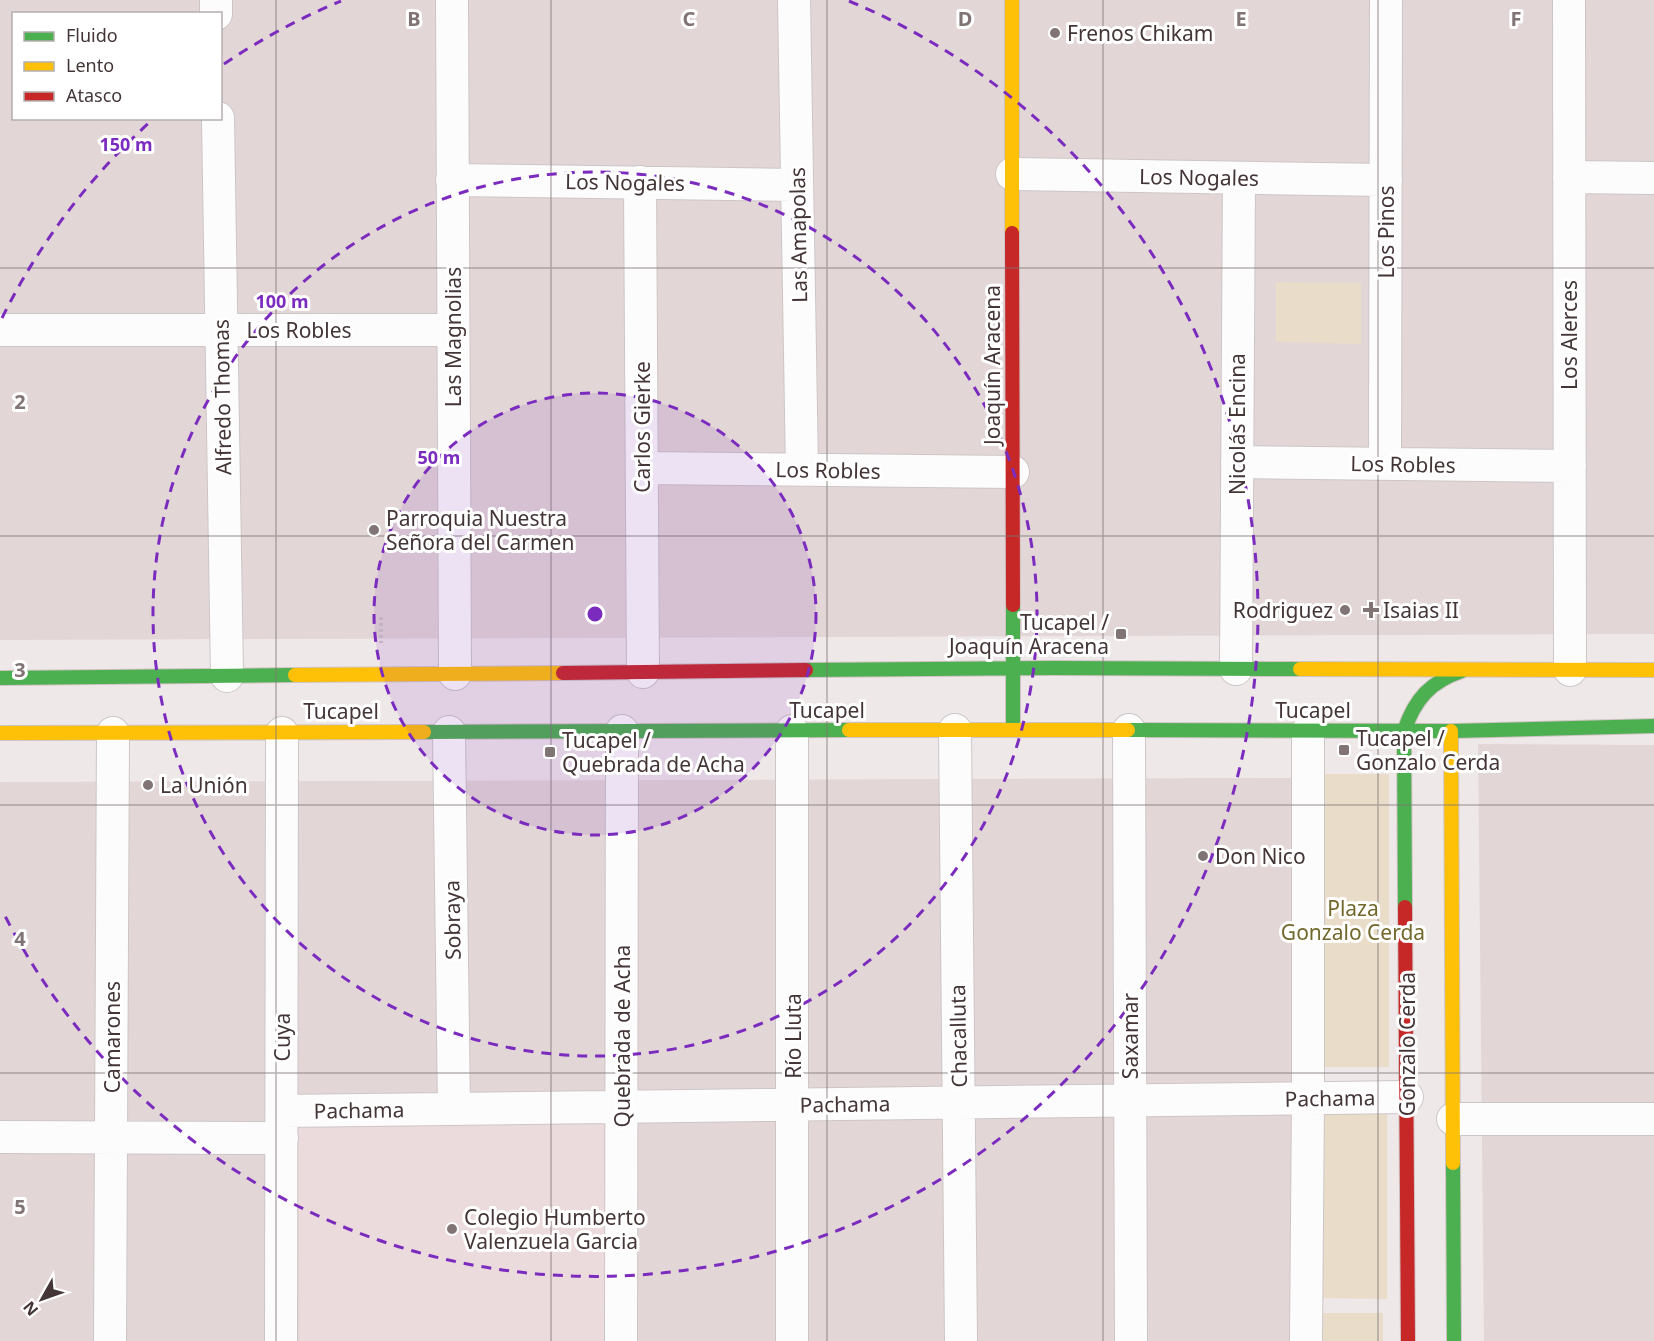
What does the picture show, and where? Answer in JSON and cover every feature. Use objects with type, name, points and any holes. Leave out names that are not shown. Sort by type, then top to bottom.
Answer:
[{"type":"main road","name":"Joaquín Aracena","points":[[1012,0],[1013,730]]},
{"type":"main road","name":"Tucapel","points":[[0,678],[1013,669],[1654,670]]},
{"type":"main road","name":"Gonzalo Cerda","points":[[1408,1341],[1404,731],[1408,716],[1425,691],[1438,681],[1466,669]]},
{"type":"main road","name":"Tucapel","points":[[0,733],[1451,731],[1654,726]]},
{"type":"main road","points":[[1451,731],[1454,1341]]},
{"type":"street","name":"Las Magnolias","points":[[452,0],[455,674]]},
{"type":"street","name":"Las Amapolas","points":[[794,0],[802,470]]},
{"type":"street","name":"Los Pinos","points":[[1385,464],[1386,0]]},
{"type":"street","name":"Los Alerces","points":[[1569,0],[1570,670]]},
{"type":"street","name":"Alfredo Thomas","points":[[218,120],[227,676]]},
{"type":"street","name":"Los Nogales","points":[[1012,174],[1386,180]]},
{"type":"street","points":[[1569,177],[1654,178]]},
{"type":"street","name":"Nicolás Encina","points":[[1236,669],[1239,178]]},
{"type":"street","name":"Los Nogales","points":[[452,180],[797,185]]},
{"type":"street","name":"Carlos Gierke","points":[[640,183],[644,672]]},
{"type":"street","name":"Los Robles","points":[[0,330],[453,330]]},
{"type":"street","name":"Los Robles","points":[[1237,462],[1569,466]]},
{"type":"street","name":"Los Robles","points":[[642,468],[1013,472]]},
{"type":"street","name":"Chacalluta","points":[[955,730],[961,1341]]},
{"type":"street","name":"Saxamar","points":[[1129,730],[1131,1341]]},
{"type":"street","name":"Quebrada de Acha","points":[[621,1341],[622,731]]},
{"type":"street","name":"Río Lluta","points":[[792,731],[792,1341]]},
{"type":"street","points":[[1305,1341],[1308,1098],[1308,731]]},
{"type":"street","name":"Sobraya","points":[[449,732],[454,1109]]},
{"type":"street","name":"Camarones","points":[[110,1341],[113,733]]},
{"type":"street","name":"Cuya","points":[[281,1341],[282,733]]},
{"type":"street","name":"Pachama","points":[[0,1137],[112,1138],[454,1109],[1407,1097]]},
{"type":"street","points":[[1453,1119],[1654,1119]]},
{"type":"path","points":[[381,617],[381,636]]},
{"type":"shaded area","points":[[0,0],[1654,0],[1654,634],[0,640]]},
{"type":"shaded area","points":[[1478,744],[1654,745],[1654,1341],[1484,1341]]},
{"type":"shaded area","points":[[1296,778],[1299,1341],[0,1341],[0,782]]},
{"type":"shaded area","name":"Colegio Humberto Valenzuela Garcia","points":[[298,1117],[604,1117],[606,1341],[300,1341]]},
{"type":"green space","points":[[1276,282],[1361,283],[1361,344],[1276,342]]},
{"type":"green space","name":"Plaza Gonzalo Cerda","points":[[1317,774],[1389,774],[1389,1067],[1318,1067]]},
{"type":"green space","points":[[1315,1103],[1387,1103],[1387,1299],[1315,1298]]},
{"type":"green space","points":[[1310,1313],[1383,1313],[1383,1341],[1311,1341]]},
{"type":"traffic: fast","points":[[1013,605],[1013,730]]},
{"type":"traffic: fast","points":[[806,670],[1300,669]]},
{"type":"traffic: fast","points":[[1405,907],[1404,731],[1413,710],[1425,693],[1432,686],[1462,671]]},
{"type":"traffic: fast","points":[[0,678],[295,675]]},
{"type":"traffic: fast","points":[[1128,730],[1451,731],[1654,726]]},
{"type":"traffic: fast","points":[[424,732],[849,730]]},
{"type":"traffic: fast","points":[[1453,1163],[1454,1341]]},
{"type":"traffic: slow","points":[[1012,0],[1012,233]]},
{"type":"traffic: slow","points":[[1300,669],[1654,670]]},
{"type":"traffic: slow","points":[[295,675],[563,673]]},
{"type":"traffic: slow","points":[[849,730],[1128,730]]},
{"type":"traffic: slow","points":[[1451,731],[1453,1163]]},
{"type":"traffic: slow","points":[[0,733],[424,732]]},
{"type":"traffic: jam","points":[[1012,233],[1013,605]]},
{"type":"traffic: jam","points":[[563,673],[806,670]]},
{"type":"traffic: jam","points":[[1405,907],[1408,1341]]},
{"type":"place","name":"Frenos Chikam","points":[[1055,33]]},
{"type":"place","name":"Parroquia Nuestra Señora del Carmen","points":[[374,530]]},
{"type":"place","name":"Rodriguez","points":[[1345,610]]},
{"type":"place","name":"Isaias II","points":[[1371,610]]},
{"type":"place","name":"Tucapel / Joaquín Aracena","points":[[1121,634]]},
{"type":"place","name":"Tucapel / Gonzalo Cerda","points":[[1344,750]]},
{"type":"place","name":"Tucapel / Quebrada de Acha","points":[[550,752]]},
{"type":"place","name":"La Unión","points":[[148,785]]},
{"type":"place","name":"Don Nico","points":[[1203,856]]},
{"type":"place","name":"Colegio Humberto Valenzuela Garcia","points":[[452,1229]]}]
